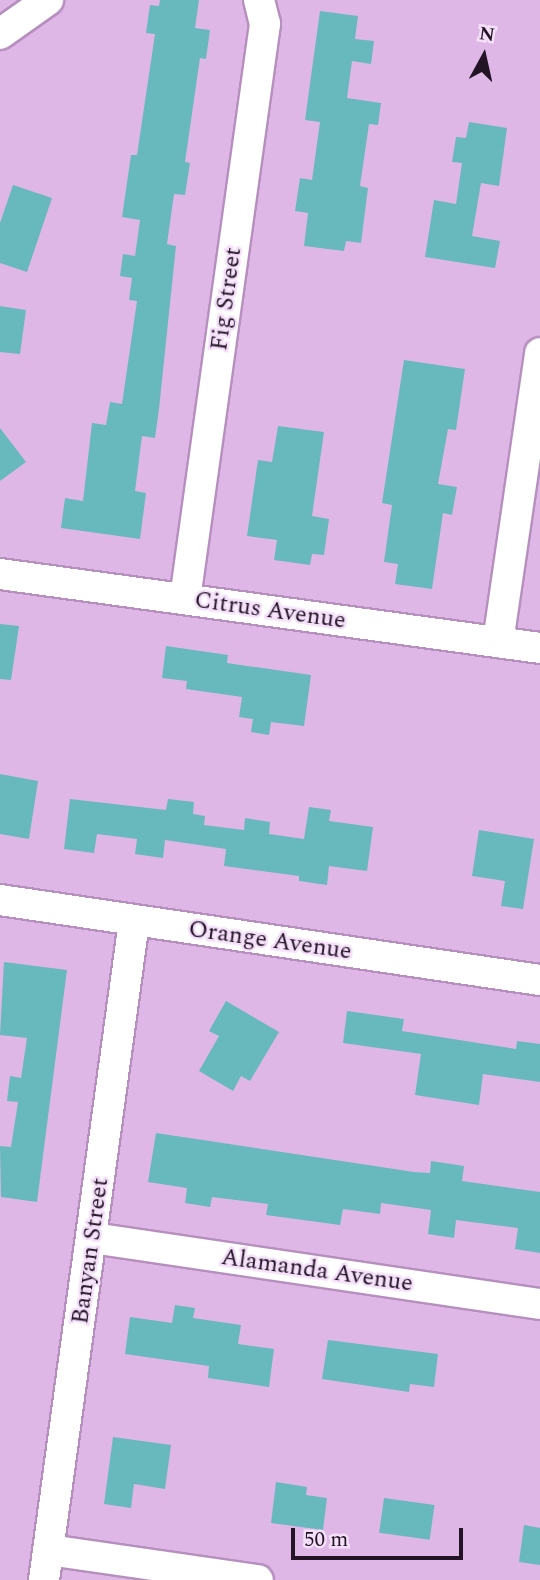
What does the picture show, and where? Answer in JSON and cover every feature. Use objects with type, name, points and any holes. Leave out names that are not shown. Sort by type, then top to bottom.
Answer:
[{"type":"street","points":[[0,34],[47,0]]},
{"type":"street","name":"Fig Street","points":[[185,599],[265,24],[259,0]]},
{"type":"street","points":[[498,642],[540,353]]},
{"type":"street","name":"Citrus Avenue","points":[[0,574],[540,648]]},
{"type":"street","name":"Orange Avenue","points":[[0,900],[540,980]]},
{"type":"street","name":"Banyan Street","points":[[44,1580],[93,1237],[134,921]]},
{"type":"street","name":"Alamanda Avenue","points":[[93,1237],[540,1304]]},
{"type":"street","points":[[49,1550],[258,1580]]},
{"type":"building","points":[[160,0],[199,0],[195,28],[210,30],[206,59],[200,58],[185,162],[190,163],[185,195],[174,194],[167,244],[176,246],[159,409],[155,438],[142,436],[135,491],[146,493],[140,539],[61,528],[65,498],[83,501],[92,423],[106,425],[110,402],[122,404],[137,301],[129,300],[132,278],[120,276],[123,254],[135,256],[140,220],[122,217],[131,155],[137,155],[155,34],[146,33],[150,5],[159,6]]},
{"type":"building","points":[[320,11],[358,16],[355,39],[374,41],[371,64],[352,61],[347,98],[381,103],[378,125],[369,124],[360,186],[368,188],[361,243],[346,241],[344,251],[304,246],[308,213],[295,211],[300,178],[312,180],[320,122],[305,120]]},
{"type":"building","points":[[469,122],[507,128],[499,186],[481,183],[472,236],[500,241],[495,268],[425,257],[434,200],[456,204],[462,163],[452,162],[456,137],[466,138]]},
{"type":"building","points":[[13,185],[52,198],[27,272],[0,263],[0,223]]},
{"type":"building","points":[[0,306],[26,310],[20,354],[0,352]]},
{"type":"building","points":[[404,360],[465,369],[456,430],[448,429],[438,484],[457,487],[452,515],[443,513],[432,589],[395,584],[398,564],[384,562],[392,505],[382,503]]},
{"type":"building","points":[[278,426],[324,432],[312,516],[329,519],[324,555],[312,554],[310,565],[274,560],[277,540],[247,536],[258,460],[272,462]]},
{"type":"building","points":[[0,428],[26,462],[0,481]]},
{"type":"building","points":[[0,624],[19,626],[11,680],[0,679]]},
{"type":"building","points":[[166,646],[228,655],[227,663],[311,675],[304,726],[271,722],[269,735],[251,732],[253,719],[239,717],[242,697],[186,689],[187,681],[162,678]]},
{"type":"building","points":[[0,774],[38,781],[29,839],[0,834]]},
{"type":"building","points":[[70,799],[166,810],[168,799],[194,802],[193,814],[205,816],[204,825],[244,830],[245,818],[270,822],[269,834],[304,839],[309,807],[331,810],[329,821],[373,827],[367,871],[329,866],[327,885],[299,881],[299,876],[224,866],[226,849],[165,840],[163,858],[135,854],[137,839],[97,834],[94,853],[64,849]]},
{"type":"building","points":[[479,830],[534,839],[523,909],[501,906],[505,881],[472,876]]},
{"type":"building","points":[[4,962],[67,970],[37,1202],[1,1197],[0,1146],[11,1147],[18,1102],[7,1101],[10,1076],[21,1078],[27,1038],[0,1035]]},
{"type":"building","points":[[226,1001],[279,1032],[250,1081],[241,1076],[233,1091],[199,1071],[219,1036],[209,1031]]},
{"type":"building","points":[[347,1011],[404,1019],[402,1031],[516,1049],[517,1041],[540,1044],[540,1082],[483,1074],[479,1105],[415,1095],[421,1054],[343,1043]]},
{"type":"building","points":[[156,1133],[414,1172],[430,1173],[431,1161],[464,1166],[462,1181],[540,1192],[540,1253],[515,1249],[518,1228],[456,1220],[454,1238],[428,1234],[431,1210],[381,1203],[380,1214],[343,1209],[340,1225],[266,1215],[268,1204],[212,1197],[210,1207],[185,1203],[187,1188],[148,1182]]},
{"type":"building","points":[[175,1305],[195,1308],[193,1318],[241,1325],[238,1344],[274,1349],[269,1387],[208,1378],[209,1366],[125,1354],[130,1317],[172,1323]]},
{"type":"building","points":[[328,1340],[438,1354],[434,1387],[410,1384],[409,1392],[322,1379]]},
{"type":"building","points":[[113,1437],[171,1445],[165,1489],[134,1484],[131,1508],[104,1504]]},
{"type":"building","points":[[276,1482],[307,1487],[306,1495],[327,1498],[323,1530],[271,1523]]},
{"type":"building","points":[[384,1498],[435,1505],[430,1540],[379,1533]]},
{"type":"building","points":[[524,1525],[540,1528],[540,1565],[519,1562]]}]
